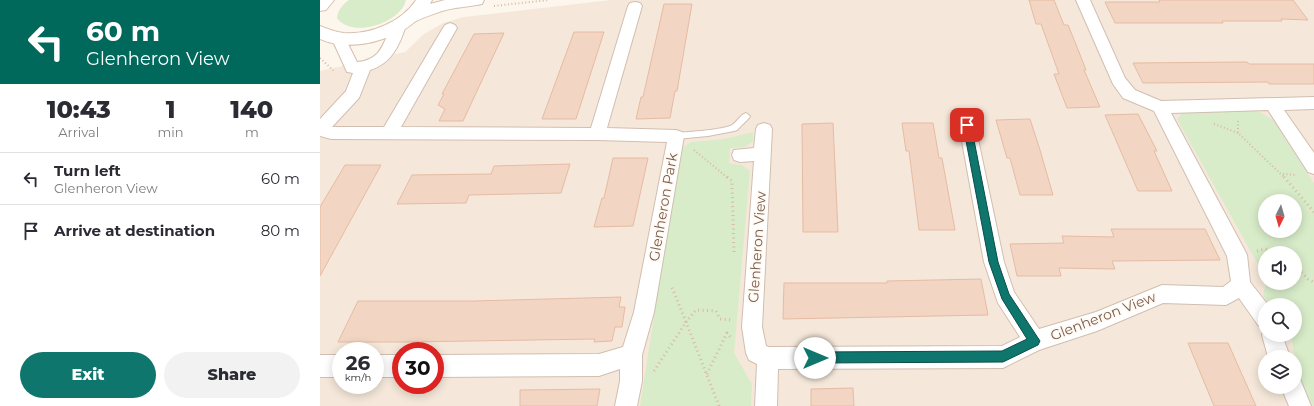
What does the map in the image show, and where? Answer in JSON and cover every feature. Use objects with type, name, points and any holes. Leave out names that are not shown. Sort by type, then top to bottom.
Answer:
[{"type":"main road","points":[[320,6],[326,0]]},
{"type":"main road","points":[[405,21],[418,11],[424,0]]},
{"type":"main road","points":[[327,36],[368,37],[440,6],[476,0]]},
{"type":"street","points":[[1083,0],[1118,80],[1129,94],[1160,106],[1314,103]]},
{"type":"street","points":[[597,134],[635,6]]},
{"type":"street","points":[[327,36],[352,68],[363,68],[378,62],[394,40],[405,21]]},
{"type":"street","points":[[389,133],[450,28]]},
{"type":"street","name":"Glenheron Park","points":[[363,68],[353,94],[320,130],[331,133],[597,134],[676,136],[644,312],[631,355],[631,381],[626,406]]},
{"type":"street","points":[[1272,104],[1314,167]]},
{"type":"street","points":[[1160,106],[1237,255],[1241,285],[1258,308]]},
{"type":"street","name":"Glenheron View","points":[[967,125],[994,262],[1005,296],[1034,341]]},
{"type":"street","name":"Glenheron View","points":[[764,129],[752,327],[762,356],[766,406]]},
{"type":"street","points":[[740,155],[763,154]]},
{"type":"street","name":"Glenheron View","points":[[762,356],[1003,357],[1034,341],[1097,321],[1162,294],[1226,296],[1241,285]]},
{"type":"street","points":[[444,366],[599,365],[631,355]]},
{"type":"street","points":[[320,366],[332,366]]},
{"type":"street","points":[[1295,394],[1300,406]]},
{"type":"lane","points":[[676,136],[708,133],[734,128],[746,116]]},
{"type":"path","points":[[1246,105],[1238,119],[1238,132],[1282,174],[1314,212]]},
{"type":"path","points":[[676,136],[732,181],[734,258]]},
{"type":"path","points":[[651,270],[665,271],[720,406]]},
{"type":"path","points":[[1302,273],[1314,282]]},
{"type":"path","points":[[631,381],[654,372],[686,322],[696,310],[716,311],[720,319],[736,321]]},
{"type":"path","points":[[707,374],[727,333],[737,346],[762,356]]},
{"type":"shaded area","points":[[611,0],[1314,0],[1314,406],[320,406],[320,71],[405,52],[424,34],[443,23],[464,17]]},
{"type":"green space","points":[[349,0],[406,0],[402,8],[386,21],[375,26],[364,28],[344,24],[337,18],[341,8]]},
{"type":"green space","points":[[1256,110],[1273,120],[1314,183],[1314,406],[1302,383],[1302,350],[1293,350],[1292,342],[1302,342],[1302,298],[1265,298],[1263,296],[1264,290],[1302,290],[1302,246],[1258,246],[1258,264],[1177,119],[1183,112]]},
{"type":"green space","points":[[753,132],[753,141],[745,147],[730,148],[729,163],[742,165],[750,171],[734,353],[752,384],[751,406],[640,406],[680,150],[691,142],[724,139]]},
{"type":"building","points":[[1029,0],[1054,0],[1064,25],[1068,25],[1086,70],[1084,70],[1100,107],[1067,108],[1054,74],[1059,74],[1041,24],[1036,24]]},
{"type":"building","points":[[1159,0],[1293,0],[1308,20],[1281,19],[1282,21],[1222,21],[1223,23],[1115,23],[1105,2],[1160,2]]},
{"type":"building","points":[[664,4],[692,4],[677,91],[675,91],[670,118],[636,119],[641,97],[643,97]]},
{"type":"building","points":[[574,32],[604,32],[576,119],[542,119]]},
{"type":"building","points":[[504,33],[463,121],[439,121],[445,109],[438,105],[444,94],[442,94],[474,34]]},
{"type":"building","points":[[1247,62],[1249,64],[1314,64],[1314,84],[1269,84],[1268,82],[1143,83],[1133,63]]},
{"type":"building","points":[[1138,114],[1157,151],[1154,151],[1172,191],[1138,191],[1105,115]]},
{"type":"building","points":[[1030,119],[1053,195],[1020,195],[1010,158],[1007,158],[996,120]]},
{"type":"building","points":[[833,123],[838,232],[803,232],[802,124]]},
{"type":"building","points":[[902,123],[933,123],[939,158],[942,158],[955,230],[919,230],[909,151],[906,151]]},
{"type":"building","points":[[613,158],[648,158],[633,226],[594,227],[602,198],[604,198]]},
{"type":"building","points":[[570,164],[561,193],[469,195],[466,203],[397,204],[412,175],[491,174],[494,166]]},
{"type":"building","points":[[345,165],[381,165],[320,276],[320,207]]},
{"type":"building","points":[[1111,229],[1205,229],[1220,260],[1112,261],[1115,269],[1059,268],[1061,276],[1017,276],[1010,244],[1064,243],[1062,236],[1114,237]]},
{"type":"building","points":[[981,279],[988,315],[783,319],[784,283],[887,283],[887,281]]},
{"type":"building","points":[[621,297],[619,307],[625,307],[622,327],[615,327],[612,341],[594,342],[595,339],[338,342],[358,301],[474,301]]},
{"type":"building","points":[[1188,343],[1228,343],[1256,406],[1214,406]]},
{"type":"building","points":[[853,388],[854,406],[811,406],[811,389]]},
{"type":"building","points":[[600,389],[597,406],[520,406],[520,390]]},
{"type":"route","points":[[815,358],[1003,357],[1034,341],[1005,296],[994,262],[967,125]]}]
